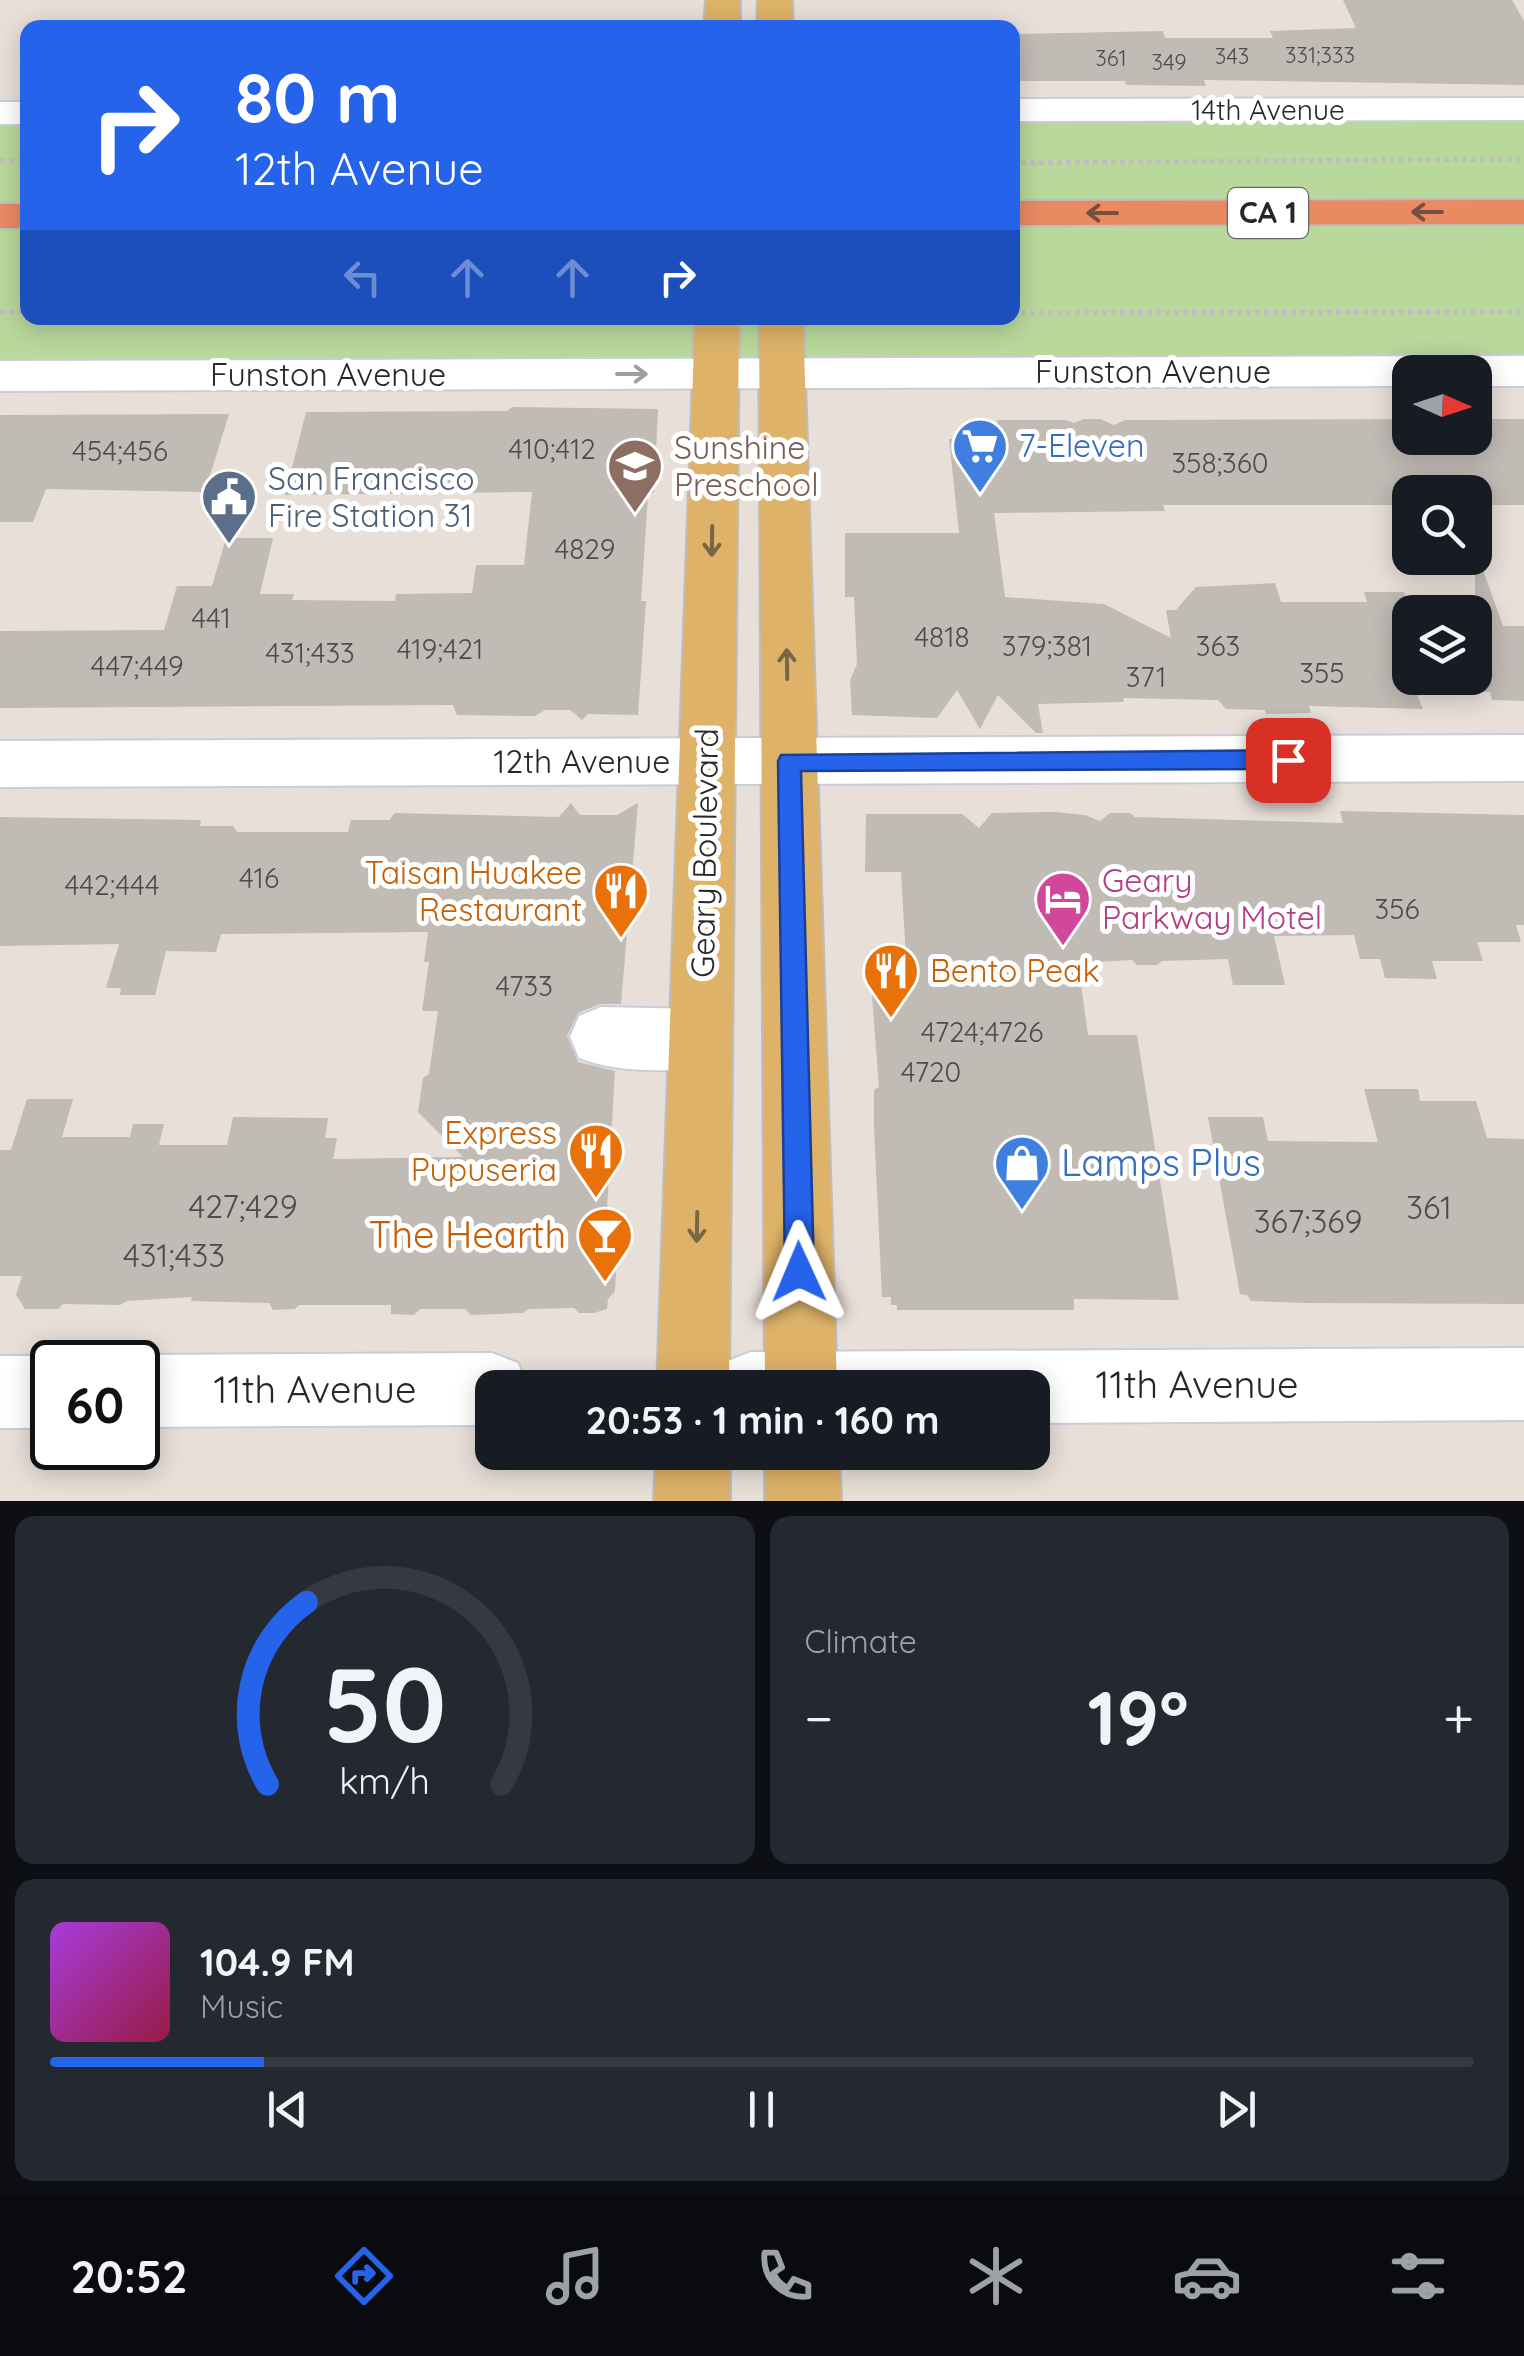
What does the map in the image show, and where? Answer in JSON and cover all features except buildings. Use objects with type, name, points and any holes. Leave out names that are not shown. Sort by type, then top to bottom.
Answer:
[{"type":"highway","name":"CA 1","points":[[1020,214],[1524,212]]},
{"type":"highway","name":"CA 1","points":[[1020,248],[1524,246]]},
{"type":"main road","name":"Geary Boulevard","points":[[693,1370],[717,325]]},
{"type":"main road","points":[[781,325],[801,1370]]},
{"type":"main road","points":[[692,1470],[692,1501]]},
{"type":"main road","points":[[802,1470],[803,1501]]},
{"type":"street","name":"14th Avenue","points":[[1020,110],[1524,109]]},
{"type":"street","name":"Funston Avenue","points":[[0,376],[1524,371]]},
{"type":"street","points":[[277,418],[292,375]]},
{"type":"street","name":"12th Avenue","points":[[0,764],[1524,758]]},
{"type":"street","points":[[601,1037],[702,1039]]},
{"type":"street","name":"11th Avenue","points":[[1050,1386],[1524,1384]]},
{"type":"street","name":"11th Avenue","points":[[160,1391],[475,1389]]},
{"type":"street","points":[[0,1392],[30,1392]]},
{"type":"path","points":[[1020,163],[1524,159]]},
{"type":"path","points":[[1020,313],[1524,312]]},
{"type":"green space","points":[[1524,109],[1524,371],[1492,371],[1492,355],[1392,355],[1392,371],[0,376],[0,113],[20,113],[20,325],[1020,325],[1020,110]]},
{"type":"place","name":"7-Eleven","points":[[980,495]]},
{"type":"place","name":"Sunshine Preschool","points":[[635,515]]},
{"type":"place","name":"San Francisco Fire Station 31","points":[[229,546]]},
{"type":"place","name":"Taisan Huakee Restaurant","points":[[621,940]]},
{"type":"place","name":"Geary Parkway Motel","points":[[1063,948]]},
{"type":"place","name":"Bento Peak","points":[[891,1020]]},
{"type":"place","name":"Express Pupuseria","points":[[596,1200]]},
{"type":"place","name":"Lamps Plus","points":[[1022,1212]]},
{"type":"place","name":"The Hearth","points":[[605,1284]]},
{"type":"route","points":[[799,1272],[790,761],[1288,760]]}]
